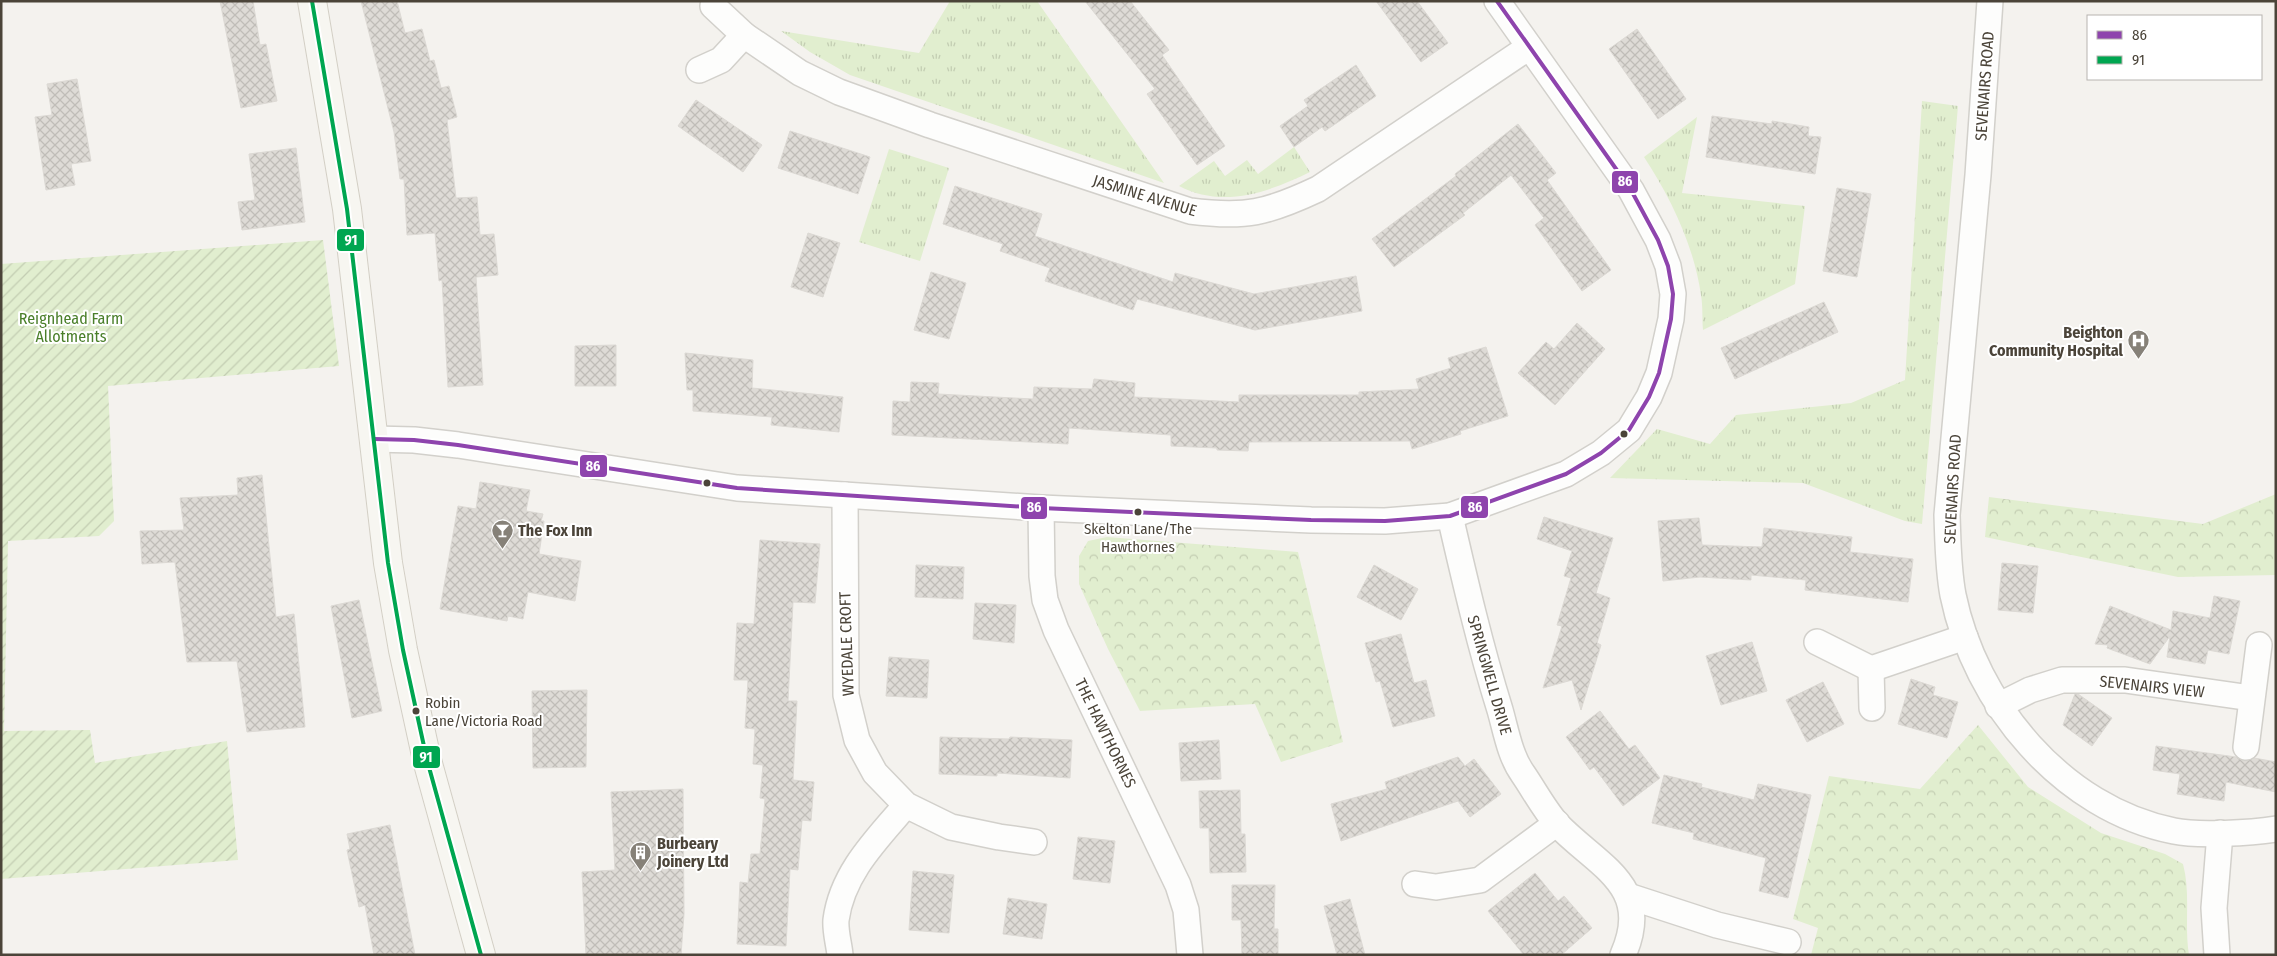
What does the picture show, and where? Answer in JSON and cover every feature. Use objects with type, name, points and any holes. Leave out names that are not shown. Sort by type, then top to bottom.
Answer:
[{"type":"street","points":[[312,1],[347,209],[388,563],[403,650],[427,760],[481,955]]},
{"type":"street","points":[[374,440],[414,440],[458,445],[737,488],[1041,508],[1310,520],[1385,521],[1450,516],[1566,474],[1602,453],[1629,430],[1649,397],[1658,373],[1671,319],[1673,294],[1668,266],[1658,240],[1631,190],[1497,1]]},
{"type":"street","name":"SEVENAIRS ROAD","points":[[1990,1],[1978,175],[1947,515],[1948,555],[1953,595],[1965,637],[1998,706],[2030,748],[2093,799],[2130,818],[2174,831],[2220,833],[2276,829]]},
{"type":"street","name":"JASMINE AVENUE","points":[[713,6],[744,34],[800,73],[848,95],[1190,211],[1226,215],[1250,213],[1281,206],[1318,190],[1529,47]]},
{"type":"street","points":[[698,70],[720,60],[744,34]]},
{"type":"street","name":"WYEDALE CROFT","points":[[845,496],[846,695],[858,740],[875,773],[906,806],[952,827],[1034,842]]},
{"type":"street","name":"THE HAWTHORNES","points":[[1041,508],[1042,576],[1045,600],[1056,630],[1178,885],[1186,910],[1190,955]]},
{"type":"street","name":"SPRINGWELL DRIVE","points":[[1450,516],[1479,641],[1509,742],[1520,771],[1557,823],[1617,877],[1628,896],[1632,916],[1632,936],[1624,955]]},
{"type":"street","points":[[1817,642],[1871,669],[1965,637]]},
{"type":"street","points":[[2246,747],[2259,645]]},
{"type":"street","points":[[1871,669],[1872,708]]},
{"type":"street","name":"SEVENAIRS VIEW","points":[[1998,706],[2030,690],[2062,680],[2124,680],[2251,698]]},
{"type":"street","points":[[840,955],[836,921],[845,886],[866,852],[906,806]]},
{"type":"street","points":[[1415,884],[1436,887],[1480,880],[1557,823]]},
{"type":"street","points":[[2217,955],[2214,908],[2220,833]]},
{"type":"street","points":[[1628,896],[1717,925],[1788,942]]},
{"type":"green space","points":[[950,1],[1037,1],[1164,183],[850,75],[810,52],[781,31],[919,53]]},
{"type":"green space","points":[[1922,101],[1958,106],[1922,524],[1905,521],[1803,483],[1610,478],[1657,429],[1710,444],[1736,415],[1851,403],[1905,380]]},
{"type":"green space","points":[[1697,117],[1682,193],[1805,206],[1795,284],[1703,330],[1698,277],[1687,241],[1672,206],[1644,157]]},
{"type":"green space","points":[[1294,147],[1310,172],[1278,186],[1246,195],[1229,197],[1196,193],[1179,186],[1214,161],[1225,176],[1247,160],[1258,174]]},
{"type":"green space","points":[[889,149],[949,168],[920,261],[859,242]]},
{"type":"green space","name":"Reignhead Farm Allotments","points":[[323,240],[339,366],[108,386],[114,521],[99,536],[8,541],[4,731],[90,730],[95,763],[227,741],[238,860],[1,879],[1,264]]},
{"type":"green space","points":[[2276,494],[2276,575],[2178,577],[1985,537],[1989,497],[2203,524]]},
{"type":"green space","points":[[1107,537],[1298,552],[1343,742],[1281,762],[1255,704],[1140,711],[1108,649],[1079,584],[1079,556],[1088,541]]},
{"type":"green space","points":[[1978,725],[2028,787],[2101,833],[2165,854],[2183,864],[2187,887],[2189,955],[1811,955],[1818,928],[1793,919],[1829,776],[1920,789]]},
{"type":"building","points":[[220,1],[253,1],[260,45],[266,44],[277,101],[241,108]]},
{"type":"building","points":[[361,1],[397,1],[405,33],[422,29],[430,61],[434,60],[441,88],[449,86],[457,117],[447,120],[456,198],[477,197],[480,235],[494,234],[498,275],[476,277],[483,385],[448,387],[442,280],[439,281],[435,233],[407,235],[404,179],[400,179],[394,132]]},
{"type":"building","points":[[1085,1],[1130,1],[1169,50],[1162,55],[1225,146],[1197,165],[1147,94],[1155,89]]},
{"type":"building","points":[[1376,1],[1417,1],[1448,43],[1421,62]]},
{"type":"building","points":[[1637,29],[1686,99],[1658,119],[1609,49]]},
{"type":"building","points":[[1356,65],[1376,96],[1325,131],[1322,127],[1294,147],[1280,126],[1308,106],[1304,100]]},
{"type":"building","points":[[77,79],[91,161],[71,164],[75,185],[46,190],[35,117],[52,115],[47,84]]},
{"type":"building","points":[[696,100],[762,145],[743,172],[678,126]]},
{"type":"building","points":[[1712,116],[1772,124],[1772,121],[1809,127],[1808,136],[1821,137],[1815,174],[1706,157]]},
{"type":"building","points":[[1518,124],[1556,173],[1547,180],[1611,270],[1582,291],[1535,225],[1544,218],[1511,175],[1463,213],[1465,215],[1394,267],[1372,239],[1456,176],[1455,174]]},
{"type":"building","points":[[790,131],[870,157],[858,194],[778,168]]},
{"type":"building","points":[[296,148],[305,222],[242,230],[238,202],[255,200],[249,154]]},
{"type":"building","points":[[955,186],[1042,214],[1035,236],[1173,282],[1175,273],[1254,294],[1356,276],[1362,311],[1255,330],[1137,299],[1133,310],[1045,281],[1050,268],[1000,251],[1003,244],[943,224]]},
{"type":"building","points":[[1837,188],[1871,194],[1857,277],[1823,271]]},
{"type":"building","points":[[808,233],[840,243],[823,297],[791,287]]},
{"type":"building","points":[[931,272],[966,283],[949,339],[914,330]]},
{"type":"building","points":[[1824,302],[1838,332],[1735,379],[1721,348]]},
{"type":"building","points":[[1577,323],[1605,349],[1555,405],[1518,373],[1546,342],[1554,349]]},
{"type":"building","points":[[616,345],[616,386],[575,386],[575,346]]},
{"type":"building","points":[[1486,347],[1508,416],[1460,431],[1461,434],[1412,449],[1410,441],[1249,442],[1248,451],[1217,450],[1217,448],[1171,446],[1171,435],[1069,428],[1068,444],[892,435],[893,401],[910,402],[911,382],[939,383],[938,394],[1033,399],[1034,387],[1092,389],[1094,379],[1135,383],[1134,397],[1239,402],[1239,395],[1359,395],[1359,392],[1419,389],[1416,379],[1451,368],[1448,358]]},
{"type":"building","points":[[685,353],[753,360],[752,388],[843,397],[839,432],[771,425],[772,417],[693,411],[693,390],[687,390]]},
{"type":"building","points":[[262,475],[276,617],[294,614],[305,727],[247,732],[237,661],[187,662],[175,562],[142,564],[140,531],[184,530],[180,498],[238,495],[237,478]]},
{"type":"building","name":"The Fox Inn","points":[[480,482],[530,490],[526,511],[543,514],[541,521],[544,521],[539,554],[581,561],[575,601],[528,592],[523,619],[508,616],[507,621],[440,609],[458,506],[476,509]]},
{"type":"building","points":[[1544,517],[1613,538],[1596,593],[1610,598],[1597,643],[1601,645],[1581,710],[1572,680],[1543,688],[1562,626],[1557,625],[1571,578],[1564,576],[1572,551],[1537,539]]},
{"type":"building","points":[[1699,518],[1702,545],[1762,547],[1764,528],[1852,537],[1850,552],[1913,559],[1908,602],[1805,590],[1806,580],[1751,575],[1751,580],[1700,577],[1663,581],[1658,521]]},
{"type":"building","points":[[760,540],[820,544],[815,603],[793,602],[788,701],[797,701],[793,780],[814,782],[811,821],[802,820],[798,870],[790,869],[786,946],[737,944],[740,882],[748,883],[751,854],[760,854],[765,799],[760,798],[763,765],[753,764],[755,729],[745,728],[748,680],[734,680],[737,623],[754,624]]},
{"type":"building","points":[[2002,563],[2038,566],[2033,613],[1998,610]]},
{"type":"building","points":[[916,565],[964,567],[963,599],[915,597]]},
{"type":"building","points":[[1374,565],[1418,589],[1401,620],[1357,597]]},
{"type":"building","points":[[2214,596],[2240,601],[2229,654],[2208,650],[2205,664],[2167,657],[2170,636],[2150,664],[2107,648],[2108,645],[2095,644],[2110,606],[2171,630],[2173,611],[2210,618]]},
{"type":"building","points":[[359,600],[382,711],[352,718],[331,606]]},
{"type":"building","points":[[975,603],[1016,605],[1014,643],[973,639]]},
{"type":"building","points":[[1401,634],[1414,683],[1426,680],[1435,716],[1393,727],[1380,681],[1376,682],[1365,643]]},
{"type":"building","points":[[1752,642],[1767,691],[1721,705],[1706,656]]},
{"type":"building","points":[[889,657],[929,660],[927,698],[886,696]]},
{"type":"building","points":[[1911,679],[1935,687],[1933,695],[1958,702],[1947,738],[1898,724]]},
{"type":"building","points":[[1823,682],[1844,724],[1807,742],[1786,700]]},
{"type":"building","points":[[587,690],[586,767],[533,768],[532,691]]},
{"type":"building","points":[[2075,694],[2078,694],[2112,718],[2092,746],[2063,725]]},
{"type":"building","points":[[1600,711],[1629,749],[1635,745],[1660,778],[1623,806],[1594,767],[1590,770],[1566,737]]},
{"type":"building","points":[[940,737],[1009,739],[1010,737],[1072,740],[1070,778],[997,773],[997,776],[939,774]]},
{"type":"building","points":[[1219,740],[1221,779],[1181,781],[1179,743]]},
{"type":"building","points":[[2156,746],[2236,757],[2244,761],[2254,758],[2276,762],[2276,792],[2226,782],[2224,801],[2177,794],[2180,774],[2153,770]]},
{"type":"building","points":[[1458,757],[1465,766],[1474,759],[1501,794],[1470,817],[1458,801],[1341,841],[1331,804],[1387,789],[1385,782]]},
{"type":"building","points":[[1664,775],[1702,784],[1701,787],[1754,800],[1758,784],[1811,795],[1788,898],[1759,891],[1766,858],[1693,839],[1694,833],[1652,823]]},
{"type":"building","name":"Burbeary Joinery Ltd","points":[[683,789],[684,914],[681,955],[586,955],[582,872],[615,870],[611,792]]},
{"type":"building","points":[[1240,790],[1241,834],[1245,834],[1246,872],[1210,873],[1209,828],[1200,828],[1199,791]]},
{"type":"building","points":[[390,825],[415,955],[374,955],[365,905],[359,907],[347,850],[350,849],[347,834]]},
{"type":"building","points":[[1078,837],[1115,841],[1110,883],[1073,879]]},
{"type":"building","points":[[913,871],[954,875],[949,933],[909,930]]},
{"type":"building","points":[[1535,873],[1558,901],[1564,896],[1592,928],[1561,955],[1524,955],[1488,911]]},
{"type":"building","points":[[1232,885],[1275,885],[1274,929],[1278,929],[1278,955],[1242,955],[1241,920],[1232,920]]},
{"type":"building","points":[[1008,898],[1047,904],[1042,939],[1003,934]]},
{"type":"building","points":[[1350,899],[1365,955],[1337,955],[1324,906]]},
{"type":"transit line","name":"91","points":[[312,1],[347,209],[388,563],[403,650],[427,760],[481,955]]},
{"type":"transit line","name":"86","points":[[374,439],[414,440],[458,445],[737,488],[1041,508],[1311,520],[1385,521],[1450,516],[1566,474],[1601,453],[1629,430],[1649,397],[1659,373],[1671,319],[1673,294],[1668,266],[1658,240],[1631,190],[1497,1]]},
{"type":"place","name":"Beighton Community Hospital","points":[[2139,360]]},
{"type":"place","name":"Skelton Lane/The Hawthornes","points":[[1138,512]]},
{"type":"place","name":"The Fox Inn","points":[[502,549]]},
{"type":"place","name":"Robin Lane/Victoria Road","points":[[416,711]]},
{"type":"place","name":"Burbeary Joinery Ltd","points":[[641,871]]}]
